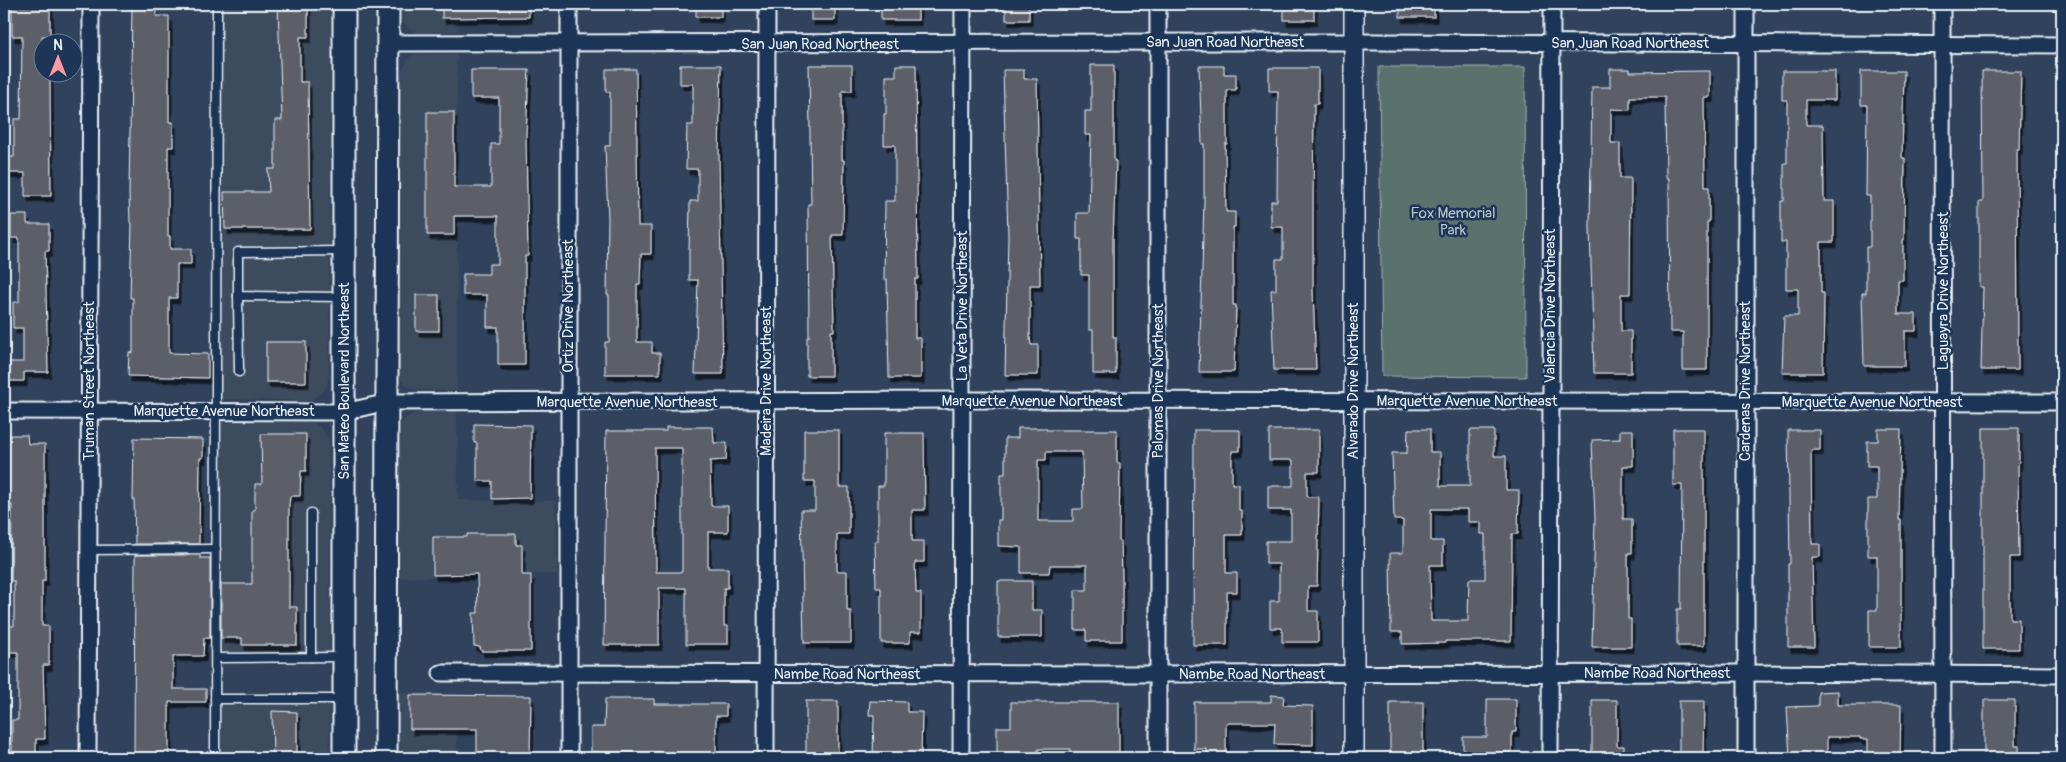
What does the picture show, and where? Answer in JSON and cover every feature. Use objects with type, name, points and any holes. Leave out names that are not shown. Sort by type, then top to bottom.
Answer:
[{"type":"main road","name":"San Mateo Boulevard Northeast","points":[[344,4],[344,758]]},
{"type":"main road","points":[[386,758],[388,4]]},
{"type":"street","name":"Truman Street Northeast","points":[[88,758],[90,4]]},
{"type":"street","name":"Ortiz Drive Northeast","points":[[569,4],[569,758]]},
{"type":"street","name":"Madeira Drive Northeast","points":[[766,758],[767,4]]},
{"type":"street","name":"La Veta Drive Northeast","points":[[961,758],[963,4]]},
{"type":"street","name":"Palomas Drive Northeast","points":[[1158,4],[1158,758]]},
{"type":"street","name":"Alvarado Drive Northeast","points":[[1354,4],[1354,758]]},
{"type":"street","name":"Valencia Drive Northeast","points":[[1550,758],[1552,4]]},
{"type":"street","name":"Cardenas Drive Northeast","points":[[1746,4],[1746,758]]},
{"type":"street","name":"Laguayra Drive Northeast","points":[[1942,4],[1943,758]]},
{"type":"street","name":"San Juan Road Northeast","points":[[388,43],[962,44],[1353,42],[2062,45]]},
{"type":"street","name":"Marquette Avenue Northeast","points":[[4,411],[344,412],[388,402],[962,400],[2062,402]]},
{"type":"street","name":"Nambe Road Northeast","points":[[441,673],[1746,673],[2062,676]]},
{"type":"lane","points":[[215,758],[216,4]]},
{"type":"lane","points":[[239,372],[238,252],[344,251]]},
{"type":"lane","points":[[238,296],[344,297]]},
{"type":"lane","points":[[310,658],[311,513]]},
{"type":"lane","points":[[89,550],[216,550]]},
{"type":"lane","points":[[216,658],[344,658]]},
{"type":"lane","points":[[215,700],[344,699]]},
{"type":"shaded area","points":[[212,4],[331,4],[329,378],[325,390],[310,401],[214,399]]},
{"type":"shaded area","points":[[399,4],[459,4],[459,31],[418,33],[409,29],[402,21]]},
{"type":"shaded area","points":[[418,54],[457,54],[457,391],[418,390],[408,387],[401,379],[398,363],[398,77],[410,56]]},
{"type":"shaded area","points":[[420,412],[457,412],[458,500],[556,501],[557,574],[458,574],[458,576],[398,578],[398,441],[402,422],[411,415]]},
{"type":"shaded area","points":[[213,423],[314,423],[322,429],[329,441],[330,654],[212,654]]},
{"type":"shaded area","points":[[399,693],[457,694],[457,758],[399,758]]},
{"type":"shaded area","points":[[330,705],[329,758],[211,758],[212,706]]},
{"type":"green space","name":"Fox Memorial Park","points":[[1379,67],[1525,67],[1526,377],[1382,376]]},
{"type":"building","points":[[442,4],[529,4],[529,17],[442,18]]},
{"type":"building","points":[[696,4],[721,4],[721,17],[696,17]]},
{"type":"building","points":[[811,4],[835,4],[835,20],[811,20]]},
{"type":"building","points":[[881,4],[918,4],[918,20],[881,20]]},
{"type":"building","points":[[1006,4],[1029,4],[1029,20],[1006,20]]},
{"type":"building","points":[[1284,4],[1314,4],[1314,20],[1284,20]]},
{"type":"building","points":[[1400,4],[1434,4],[1434,17],[1400,17]]},
{"type":"building","points":[[12,6],[50,6],[50,32],[32,32],[32,82],[50,82],[51,196],[25,196],[25,173],[4,173],[4,157],[14,157],[14,119],[21,119],[22,36],[12,36]]},
{"type":"building","points":[[278,6],[308,6],[308,37],[300,37],[300,82],[308,82],[310,229],[225,229],[224,192],[269,192],[268,169],[275,169],[275,120],[282,120]]},
{"type":"building","points":[[132,8],[156,8],[156,16],[169,16],[169,122],[173,122],[173,147],[168,147],[168,236],[170,236],[170,249],[191,249],[191,264],[177,264],[177,298],[169,298],[169,353],[208,354],[208,378],[128,376],[129,352],[133,353],[133,298],[130,298],[132,223],[130,223],[129,193]]},
{"type":"building","points":[[680,65],[721,65],[719,156],[723,374],[695,374],[698,280],[689,280],[689,251],[690,201],[698,201],[698,169],[686,169],[687,125],[693,125],[693,84],[680,84]]},
{"type":"building","points":[[809,65],[852,65],[852,91],[842,91],[842,160],[844,160],[843,235],[832,235],[834,331],[831,331],[831,376],[807,376],[807,337],[809,337],[808,204],[811,204]]},
{"type":"building","points":[[896,65],[916,65],[918,279],[915,279],[915,338],[921,338],[921,378],[889,378],[887,279],[884,279],[885,201],[895,201],[895,145],[884,145],[884,114],[886,114],[886,76],[896,76]]},
{"type":"building","points":[[1091,65],[1114,65],[1114,161],[1116,161],[1113,239],[1113,337],[1116,337],[1116,374],[1093,374],[1093,330],[1089,330],[1089,275],[1081,275],[1081,239],[1077,239],[1077,213],[1089,213],[1091,135],[1085,135],[1085,111],[1091,111]]},
{"type":"building","points":[[1199,66],[1224,66],[1224,74],[1236,74],[1236,90],[1227,90],[1227,144],[1225,144],[1226,212],[1235,212],[1235,227],[1233,227],[1233,305],[1236,305],[1234,372],[1199,372],[1204,144],[1202,144]]},
{"type":"building","points":[[1269,68],[1318,68],[1318,104],[1314,104],[1313,201],[1313,290],[1316,370],[1274,370],[1271,290],[1276,290],[1276,259],[1283,259],[1283,227],[1271,227],[1271,201],[1277,201],[1278,91],[1269,91]]},
{"type":"building","points":[[606,69],[636,69],[638,226],[651,226],[651,254],[641,254],[640,284],[637,284],[637,342],[652,342],[652,353],[660,353],[660,374],[605,374],[605,342],[609,342],[609,295],[607,295],[608,218],[605,146],[610,146],[610,92],[606,92]]},
{"type":"building","points":[[1610,69],[1630,69],[1630,72],[1710,71],[1710,97],[1704,97],[1705,187],[1709,187],[1709,222],[1707,222],[1707,370],[1683,370],[1683,332],[1670,332],[1669,178],[1666,178],[1665,97],[1630,97],[1630,110],[1611,109],[1611,143],[1620,143],[1620,178],[1631,178],[1630,294],[1621,294],[1621,331],[1631,331],[1631,373],[1594,373],[1590,227],[1592,87],[1610,87]]},
{"type":"building","points":[[471,70],[529,70],[526,136],[528,256],[525,256],[525,365],[498,365],[498,327],[487,327],[487,295],[463,295],[463,274],[489,274],[489,264],[498,264],[498,216],[454,216],[454,235],[427,235],[427,112],[454,112],[454,187],[491,187],[491,144],[499,144],[499,98],[471,98]]},
{"type":"building","points":[[1003,70],[1024,70],[1024,79],[1037,79],[1040,285],[1030,285],[1030,338],[1031,345],[1038,345],[1038,375],[1005,375],[1008,235]]},
{"type":"building","points":[[1782,71],[1835,71],[1835,100],[1806,100],[1806,125],[1823,125],[1824,201],[1834,201],[1834,242],[1821,242],[1821,293],[1824,293],[1823,373],[1782,373],[1784,316],[1798,316],[1798,289],[1786,289],[1786,242],[1781,242],[1781,201],[1784,201],[1784,163],[1787,163],[1787,100],[1782,100]]},
{"type":"building","points":[[1861,71],[1904,71],[1902,158],[1905,158],[1904,240],[1903,280],[1898,280],[1898,314],[1916,314],[1916,331],[1905,331],[1905,366],[1864,366],[1862,293],[1866,293],[1866,247],[1870,247],[1870,196],[1866,196],[1867,105],[1861,105]]},
{"type":"building","points":[[1982,71],[2021,71],[2019,149],[2017,149],[2018,370],[1981,370],[1983,287],[1979,287],[1979,202],[1983,202]]},
{"type":"building","points":[[11,215],[27,215],[27,224],[49,224],[49,251],[45,251],[48,372],[24,372],[24,381],[4,381],[4,362],[23,362],[23,328],[13,328],[13,302],[19,302],[19,238],[11,238]]},
{"type":"building","points":[[416,295],[439,295],[439,331],[416,331]]},
{"type":"building","points":[[266,342],[306,342],[306,382],[266,382]]},
{"type":"building","points":[[474,424],[531,425],[530,498],[492,499],[492,481],[477,481],[477,443],[474,443]]},
{"type":"building","points":[[666,427],[713,427],[714,443],[727,443],[726,460],[710,461],[711,506],[728,506],[728,532],[708,532],[708,568],[728,568],[728,588],[724,588],[724,626],[728,626],[728,644],[686,644],[686,588],[659,588],[659,645],[604,645],[606,431],[666,431]],"holes":[[[655,448],[682,448],[682,572],[656,572]]]},
{"type":"building","points":[[1018,428],[1117,430],[1117,463],[1120,463],[1119,541],[1121,541],[1122,641],[1086,641],[1086,630],[1075,630],[1075,590],[1087,590],[1087,565],[1050,565],[1049,573],[1021,573],[1021,547],[998,546],[998,520],[1001,520],[1001,474],[1005,474],[1005,438],[1018,438]],"holes":[[[1046,452],[1082,452],[1083,509],[1073,509],[1073,521],[1038,521],[1038,460],[1046,460]]]},
{"type":"building","points":[[1983,428],[2019,428],[2019,557],[2010,557],[2010,619],[2019,619],[2019,649],[1983,649]]},
{"type":"building","points":[[1408,429],[1430,429],[1430,452],[1440,452],[1440,486],[1470,486],[1470,430],[1494,430],[1494,456],[1506,456],[1506,490],[1519,490],[1518,534],[1512,534],[1511,641],[1445,641],[1445,643],[1402,644],[1402,632],[1391,632],[1390,553],[1403,553],[1403,520],[1394,520],[1392,453],[1407,453]],"holes":[[[1431,509],[1468,509],[1468,522],[1481,522],[1481,534],[1485,534],[1485,579],[1469,579],[1468,621],[1431,621],[1430,565],[1443,565],[1443,541],[1431,541]]]},
{"type":"building","points":[[1673,429],[1704,429],[1704,646],[1677,646],[1677,609],[1681,609],[1682,485],[1673,485]]},
{"type":"building","points":[[1878,429],[1901,429],[1899,520],[1901,520],[1901,647],[1869,647],[1869,610],[1877,610],[1877,556],[1868,556],[1868,499],[1877,499],[1877,466],[1867,466],[1867,441],[1878,441]]},
{"type":"building","points":[[804,430],[839,430],[839,487],[849,487],[849,534],[837,534],[837,571],[847,571],[847,611],[851,611],[851,643],[804,643],[801,510],[815,510],[815,481],[804,481]]},
{"type":"building","points":[[1194,430],[1240,430],[1240,451],[1232,451],[1232,484],[1239,484],[1239,511],[1242,511],[1242,535],[1226,535],[1226,573],[1237,573],[1237,592],[1227,592],[1227,645],[1193,645]]},
{"type":"building","points":[[1269,430],[1319,430],[1319,472],[1307,472],[1307,497],[1319,497],[1317,586],[1308,586],[1308,611],[1318,611],[1318,642],[1282,642],[1282,628],[1270,628],[1270,601],[1279,601],[1279,564],[1266,564],[1266,541],[1291,541],[1291,510],[1268,510],[1268,486],[1293,486],[1293,460],[1269,460]]},
{"type":"building","points":[[1620,430],[1633,430],[1633,466],[1623,466],[1623,519],[1632,519],[1632,553],[1628,553],[1628,619],[1631,619],[1631,647],[1592,647],[1595,519],[1592,440],[1620,439]]},
{"type":"building","points":[[1788,430],[1820,430],[1820,450],[1811,450],[1812,544],[1820,544],[1820,557],[1812,557],[1814,647],[1788,647],[1788,564],[1790,564]]},
{"type":"building","points":[[884,433],[924,433],[925,510],[912,510],[912,541],[924,541],[924,562],[915,562],[916,593],[921,593],[921,632],[910,632],[910,643],[881,643],[881,588],[876,588],[875,541],[878,541],[878,486],[884,486]]},
{"type":"building","points":[[261,434],[306,434],[306,471],[301,471],[300,496],[290,496],[289,506],[289,607],[297,607],[297,645],[242,645],[242,638],[221,638],[221,584],[252,584],[252,510],[255,510],[255,484],[262,484]]},
{"type":"building","points":[[4,435],[27,435],[28,444],[45,444],[45,581],[42,581],[42,626],[49,626],[49,665],[43,665],[45,739],[36,739],[36,758],[12,758],[12,720],[18,720],[18,652],[9,652],[9,626],[14,626],[14,581],[11,581],[12,505],[4,505]]},
{"type":"building","points":[[134,438],[203,439],[203,458],[200,458],[199,544],[135,544],[133,499]]},
{"type":"building","points":[[467,534],[516,534],[516,545],[522,545],[522,575],[531,575],[531,651],[481,651],[480,647],[474,646],[473,613],[478,613],[477,574],[433,575],[433,537],[467,537]]},
{"type":"building","points":[[135,555],[200,555],[200,558],[210,558],[210,638],[204,638],[203,656],[173,656],[173,689],[206,689],[206,702],[169,702],[169,756],[165,756],[165,758],[134,758]]},
{"type":"building","points":[[998,581],[1032,581],[1032,610],[1042,610],[1042,637],[998,637]]},
{"type":"building","points":[[1838,691],[1838,705],[1901,705],[1900,758],[1868,758],[1868,739],[1860,739],[1860,737],[1827,737],[1827,758],[1790,758],[1787,707],[1818,706],[1818,692]]},
{"type":"building","points":[[410,695],[531,696],[530,758],[477,758],[477,729],[410,729]]},
{"type":"building","points":[[1271,695],[1284,696],[1283,705],[1313,706],[1313,745],[1274,744],[1275,723],[1226,723],[1226,758],[1207,758],[1207,749],[1194,749],[1194,702],[1271,702]]},
{"type":"building","points":[[605,699],[654,699],[654,704],[726,704],[726,716],[716,716],[716,758],[669,758],[669,752],[591,752],[591,727],[604,727]]},
{"type":"building","points":[[1487,699],[1516,699],[1516,732],[1512,732],[1512,752],[1487,752],[1487,758],[1463,758],[1463,737],[1487,737]]},
{"type":"building","points":[[1592,700],[1617,700],[1617,746],[1624,746],[1624,758],[1592,758]]},
{"type":"building","points":[[1984,700],[2015,700],[2015,746],[2019,746],[2019,758],[1984,758]]},
{"type":"building","points":[[806,701],[838,701],[838,758],[806,758]]},
{"type":"building","points":[[870,701],[907,702],[907,712],[922,712],[921,758],[873,758],[874,715],[869,715]]},
{"type":"building","points":[[1679,701],[1704,701],[1703,758],[1679,758]]},
{"type":"building","points":[[1011,702],[1119,702],[1119,758],[1070,758],[1070,749],[1038,749],[1038,758],[997,758],[997,727],[1011,727]]},
{"type":"building","points":[[1390,702],[1423,702],[1423,758],[1390,758]]},
{"type":"building","points":[[272,711],[297,712],[297,758],[273,758]]}]
